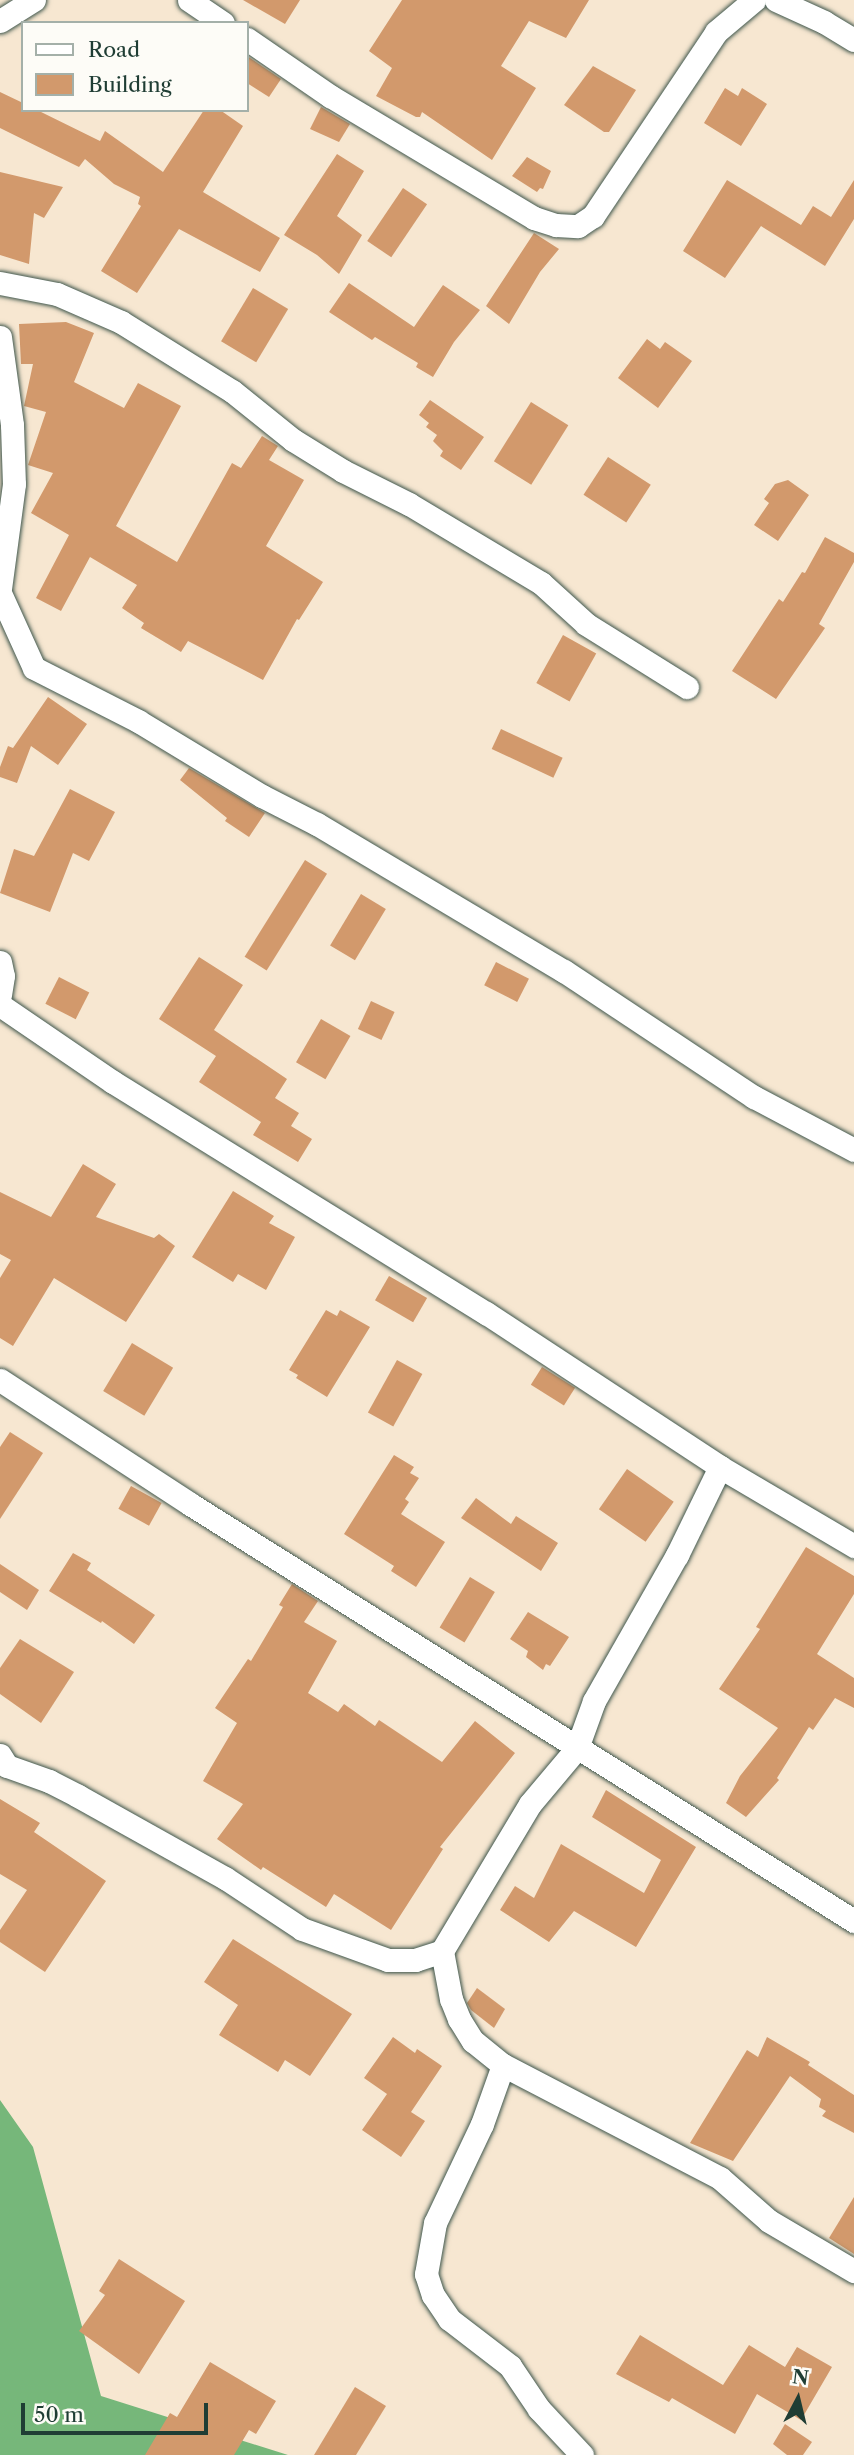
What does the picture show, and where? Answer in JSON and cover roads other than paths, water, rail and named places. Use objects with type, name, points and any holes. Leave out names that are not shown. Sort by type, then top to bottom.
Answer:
[{"type":"street","points":[[0,21],[34,0]]},
{"type":"street","points":[[189,0],[220,21]]},
{"type":"street","points":[[248,40],[330,96],[534,218],[556,225],[578,226],[593,216],[716,32],[754,0]]},
{"type":"street","points":[[776,0],[824,22],[854,40]]},
{"type":"street","points":[[0,283],[57,294],[121,322],[232,391],[293,440],[333,465],[409,504],[541,583],[586,624],[687,687]]},
{"type":"street","points":[[0,337],[12,425],[14,484],[0,591],[34,668],[138,721],[262,796],[317,824],[564,971],[754,1097],[854,1150]]},
{"type":"street","points":[[0,962],[3,976],[0,995]]},
{"type":"street","points":[[0,1005],[113,1082],[486,1313],[720,1466],[854,1546]]},
{"type":"street","points":[[0,1380],[190,1504],[854,1921]]},
{"type":"street","points":[[720,1466],[677,1555],[594,1701],[577,1748],[530,1804],[442,1951],[450,1998],[472,2041],[503,2065],[720,2178],[769,2221],[854,2271]]},
{"type":"street","points":[[2,1766],[49,1781],[78,1796],[225,1878],[302,1929],[388,1959],[415,1960],[442,1951]]},
{"type":"street","points":[[503,2065],[482,2124],[436,2223],[426,2274],[433,2294],[449,2319],[510,2366],[539,2409],[582,2455]]}]
